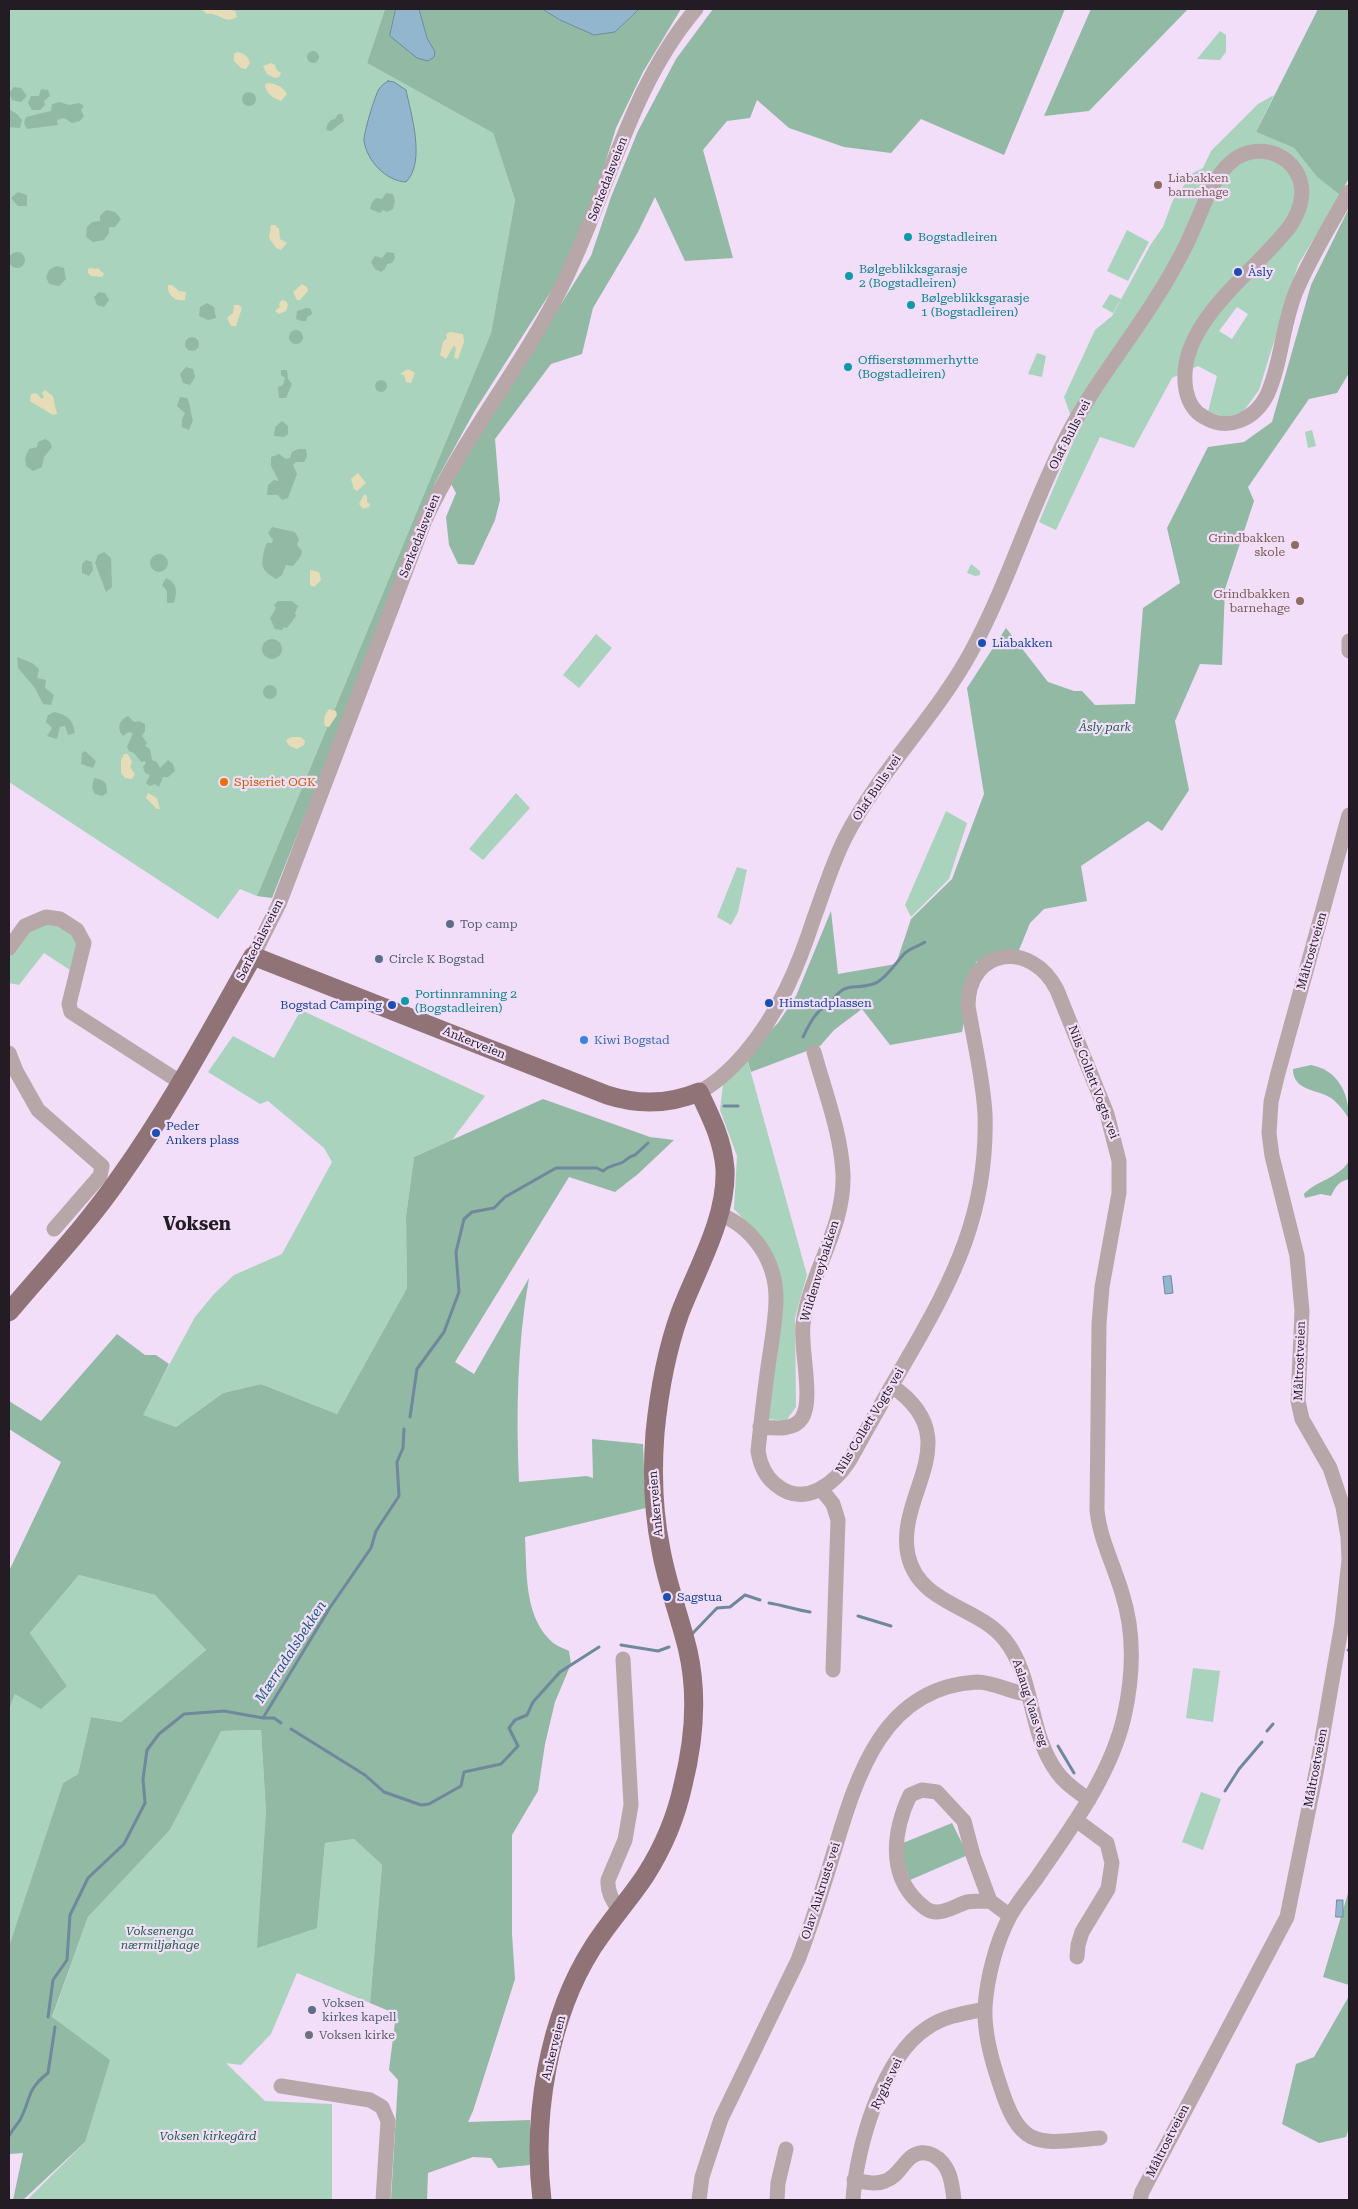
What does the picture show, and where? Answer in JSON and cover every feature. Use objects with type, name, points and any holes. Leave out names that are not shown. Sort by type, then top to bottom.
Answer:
[{"type":"main road","name":"Sørkedalsveien","points":[[9,1312],[113,1188],[145,1141],[253,956]]},
{"type":"main road","name":"Ankerveien","points":[[253,956],[613,1097],[651,1103],[680,1099],[699,1092],[717,1131],[723,1156],[725,1182],[719,1214],[671,1339],[660,1392],[654,1448],[654,1498],[660,1548],[688,1650],[692,1673],[694,1701],[691,1748],[682,1792],[669,1830],[648,1872],[594,1946],[570,1990],[557,2031],[544,2088],[539,2128],[542,2200]]},
{"type":"street","name":"Sørkedalsveien","points":[[253,956],[280,904],[428,512],[450,470],[552,305],[588,231],[643,89],[668,47],[696,9]]},
{"type":"street","name":"Olaf Bulls vei","points":[[756,1039],[772,1017],[790,983],[828,877],[844,840],[872,792],[938,704],[961,669],[1000,594],[1056,460],[1081,411],[1167,280],[1220,175],[1230,163],[1241,155],[1254,151],[1267,152],[1285,159],[1295,170],[1301,184],[1300,203],[1294,220],[1285,233],[1218,304],[1193,344],[1186,367],[1185,385],[1192,406],[1202,417],[1222,424],[1237,422],[1254,412],[1264,400],[1272,382],[1285,322],[1296,289],[1349,192]]},
{"type":"street","points":[[1349,641],[1349,651]]},
{"type":"street","name":"Måltrostveien","points":[[1140,2200],[1142,2192],[1199,2081],[1286,1916],[1346,1622],[1349,1560],[1348,1538],[1336,1483],[1308,1431],[1300,1410],[1298,1393],[1302,1311],[1298,1256],[1272,1156],[1269,1132],[1272,1102],[1278,1073],[1349,815]]},
{"type":"street","points":[[9,948],[24,926],[46,917],[60,919],[77,930],[84,943],[70,1004],[71,1012],[180,1082]]},
{"type":"street","name":"Nils Collett Vogts vei","points":[[719,1214],[742,1226],[755,1240],[768,1260],[774,1279],[776,1297],[775,1316],[760,1427],[759,1459],[765,1474],[790,1493],[803,1495],[821,1489],[835,1480],[845,1468],[940,1301],[958,1265],[969,1235],[984,1165],[985,1115],[981,1076],[968,1006],[971,987],[978,973],[989,963],[1011,956],[1029,960],[1045,971],[1057,990],[1107,1114],[1119,1160],[1117,1203],[1105,1264],[1100,1304],[1096,1495],[1101,1537],[1123,1596],[1129,1623],[1131,1674],[1124,1718],[1118,1738],[1101,1776],[1076,1820],[1010,1916],[997,1950],[985,2009],[997,2076],[1009,2113],[1021,2129],[1036,2140],[1046,2142],[1100,2138]]},
{"type":"street","name":"Ankerveien","points":[[699,1092],[727,1072],[756,1039]]},
{"type":"street","name":"Wildenveybakken","points":[[760,1427],[781,1428],[793,1426],[798,1423],[804,1414],[807,1400],[802,1344],[805,1314],[830,1245],[840,1206],[843,1174],[840,1152],[814,1052]]},
{"type":"street","points":[[9,1053],[16,1071],[38,1110],[102,1166],[100,1176],[54,1229]]},
{"type":"street","name":"Aslaug Vaas veg","points":[[892,1386],[911,1400],[920,1415],[926,1434],[926,1461],[907,1537],[911,1563],[920,1579],[935,1595],[976,1615],[1000,1633],[1021,1666],[1040,1737],[1052,1765],[1063,1780],[1088,1800]]},
{"type":"street","points":[[821,1489],[832,1504],[838,1520],[832,1670]]},
{"type":"street","points":[[620,1910],[611,1899],[608,1880],[625,1840],[631,1805],[624,1659]]},
{"type":"street","name":"Olav Aukrusts vei","points":[[699,2200],[702,2177],[714,2137],[798,1960],[809,1932],[858,1777],[878,1741],[894,1719],[909,1706],[943,1690],[979,1682],[1028,1694]]},
{"type":"street","points":[[990,1901],[967,1902],[937,1912],[927,1910],[912,1896],[898,1870],[896,1857],[900,1816],[910,1795],[922,1790],[937,1792],[964,1821],[973,1855],[990,1901],[1010,1916]]},
{"type":"street","points":[[1076,1820],[1107,1843],[1112,1863],[1108,1889],[1082,1932],[1078,1945],[1078,1958]]},
{"type":"street","name":"Ryghs vei","points":[[853,2200],[854,2180],[873,2111],[891,2069],[905,2048],[925,2028],[935,2023],[985,2009]]},
{"type":"street","points":[[281,2086],[370,2100],[382,2106],[388,2122],[383,2200]]},
{"type":"street","points":[[777,2200],[778,2183],[786,2149]]},
{"type":"street","points":[[854,2180],[869,2183],[885,2181],[896,2176],[915,2154],[927,2152],[939,2159],[947,2169],[954,2200]]},
{"type":"green space","points":[[9,9],[385,9],[367,63],[493,133],[515,200],[491,333],[257,896],[240,889],[218,919],[9,782]]},
{"type":"green space","points":[[385,9],[396,9],[390,36],[435,52],[427,38],[419,9],[543,9],[560,20],[594,35],[615,32],[639,9],[681,9],[643,72],[616,128],[591,209],[566,268],[474,412],[435,483],[383,620],[272,898],[257,896],[491,333],[515,200],[493,133],[367,63]]},
{"type":"green space","points":[[713,9],[1065,9],[1004,155],[921,119],[891,153],[844,147],[789,128],[757,100],[750,118],[727,121],[703,150],[733,258],[685,261],[655,197],[638,232],[593,308],[582,354],[551,364],[495,439],[500,500],[495,520],[474,565],[458,564],[449,545],[446,517],[456,493],[450,482],[591,256],[611,197],[638,131],[676,59]]},
{"type":"green space","points":[[1091,9],[1188,9],[1089,111],[1044,116]]},
{"type":"green space","points":[[1318,9],[1349,9],[1349,178],[1340,195],[1317,177],[1294,148],[1256,132]]},
{"type":"green space","points":[[1220,31],[1226,35],[1226,52],[1220,60],[1197,59]]},
{"type":"green space","points":[[311,51],[315,51],[319,57],[315,63],[311,63],[307,59],[307,55]]},
{"type":"green space","points":[[14,87],[21,88],[27,96],[21,102],[12,100],[9,93]]},
{"type":"green space","points":[[41,89],[48,90],[50,96],[44,101],[45,105],[40,110],[32,110],[28,103],[31,96],[39,96]]},
{"type":"green space","points":[[246,92],[252,92],[256,99],[252,106],[246,106],[242,102],[242,96]]},
{"type":"green space","points":[[1274,95],[1256,132],[1294,148],[1317,177],[1340,195],[1298,265],[1259,390],[1243,412],[1225,417],[1208,412],[1217,376],[1198,366],[1172,378],[1134,448],[1100,437],[1056,530],[1039,522],[1077,433],[1064,397],[1095,330],[1112,316],[1151,244],[1163,227],[1173,200],[1193,173],[1203,168],[1211,151],[1258,104]],"holes":[[[1237,307],[1248,314],[1232,339],[1219,331]]]},
{"type":"green space","points":[[60,102],[69,105],[79,103],[84,106],[81,110],[84,116],[80,121],[72,123],[64,118],[57,120],[58,125],[27,129],[24,123],[26,117],[51,111],[52,104]]},
{"type":"green space","points":[[9,109],[22,120],[20,128],[9,127]]},
{"type":"green space","points":[[338,114],[342,114],[344,121],[331,131],[326,130],[327,125]]},
{"type":"green space","points":[[18,192],[27,195],[27,206],[18,206],[11,198]]},
{"type":"green space","points":[[386,193],[393,194],[395,201],[393,209],[387,212],[383,210],[380,213],[370,209],[372,202],[376,198],[382,199]]},
{"type":"green space","name":"Åsly park","points":[[1349,208],[1349,373],[1337,393],[1309,399],[1248,487],[1254,501],[1225,589],[1222,665],[1200,664],[1175,721],[1189,790],[1162,831],[1148,821],[1081,866],[1087,901],[1044,909],[1030,923],[1019,950],[976,962],[962,1032],[890,1045],[862,1009],[834,1030],[820,1046],[751,1072],[746,1055],[778,1023],[796,996],[831,911],[838,974],[896,964],[911,919],[952,879],[984,794],[967,688],[1006,628],[1048,682],[1074,691],[1082,691],[1095,705],[1135,704],[1143,608],[1180,583],[1167,528],[1208,447],[1244,442],[1272,422],[1311,285]]},
{"type":"green space","points":[[106,210],[115,212],[121,219],[115,227],[109,227],[109,233],[104,240],[93,242],[86,237],[87,227],[92,222],[100,221],[100,216]]},
{"type":"green space","points":[[1127,230],[1149,242],[1128,281],[1107,271]]},
{"type":"green space","points":[[14,252],[20,252],[25,257],[23,266],[14,268],[9,263],[9,257]]},
{"type":"green space","points":[[387,252],[394,253],[395,258],[381,272],[375,269],[371,262],[375,256],[382,258]]},
{"type":"green space","points":[[56,266],[64,268],[66,279],[59,286],[49,284],[46,277],[49,270]]},
{"type":"green space","points":[[99,292],[105,293],[109,300],[104,307],[97,305],[94,297]]},
{"type":"green space","points":[[1110,294],[1121,299],[1113,313],[1102,307]]},
{"type":"green space","points":[[207,303],[214,307],[216,318],[208,320],[199,316],[200,307]]},
{"type":"green space","points":[[307,308],[311,309],[312,314],[307,317],[306,321],[296,319],[297,311]]},
{"type":"green space","points":[[296,330],[301,332],[303,337],[301,342],[296,344],[291,342],[289,337],[291,332]]},
{"type":"green space","points":[[192,337],[197,339],[199,344],[197,349],[192,351],[187,349],[185,344],[187,339]]},
{"type":"green space","points":[[1037,353],[1046,356],[1042,377],[1028,374]]},
{"type":"green space","points":[[186,367],[193,369],[195,377],[190,385],[183,383],[180,374]]},
{"type":"green space","points":[[281,370],[287,370],[288,379],[292,384],[286,398],[279,398],[278,387],[283,385],[285,378],[281,375]]},
{"type":"green space","points":[[383,380],[386,381],[386,391],[379,392],[376,391],[375,384],[376,381]]},
{"type":"green space","points":[[180,397],[187,398],[189,403],[193,420],[189,430],[182,427],[182,419],[185,413],[177,406]]},
{"type":"green space","points":[[282,421],[288,426],[288,434],[284,437],[274,436],[275,427]]},
{"type":"green space","points":[[1312,430],[1316,446],[1308,448],[1305,432]]},
{"type":"green space","points":[[45,439],[50,442],[52,447],[44,457],[42,467],[33,471],[26,466],[25,458],[29,449],[37,447],[38,442]]},
{"type":"green space","points":[[298,449],[306,449],[307,456],[304,462],[296,462],[293,465],[297,474],[288,498],[282,500],[278,495],[267,495],[268,485],[274,480],[279,481],[271,466],[271,457],[279,454],[286,459],[290,458],[292,452]]},
{"type":"green space","points":[[272,527],[295,532],[299,539],[297,545],[302,551],[301,556],[293,566],[286,565],[282,575],[276,579],[267,573],[263,567],[266,545],[267,543],[272,543],[273,540],[268,533]]},
{"type":"green space","points":[[104,552],[111,558],[112,587],[106,592],[95,563],[98,555]]},
{"type":"green space","points":[[159,554],[166,556],[168,563],[166,570],[159,572],[152,570],[150,563],[152,556]]},
{"type":"green space","points":[[86,560],[92,562],[93,570],[89,576],[82,573],[82,564]]},
{"type":"green space","points":[[971,564],[980,571],[980,575],[975,576],[967,573]]},
{"type":"green space","points":[[166,578],[175,585],[176,596],[174,603],[167,603],[167,591],[162,585]]},
{"type":"green space","points":[[278,601],[292,601],[298,606],[295,613],[296,616],[287,628],[284,627],[282,630],[275,629],[270,618],[276,608],[274,605]]},
{"type":"green space","points":[[596,634],[612,648],[579,688],[563,675]]},
{"type":"green space","points":[[272,639],[279,642],[282,649],[279,656],[272,659],[265,656],[262,649],[265,642]]},
{"type":"green space","points":[[17,657],[32,663],[39,669],[37,678],[46,680],[45,688],[54,695],[51,705],[43,704],[35,688],[18,668]]},
{"type":"green space","points":[[270,685],[275,687],[277,692],[275,697],[270,699],[265,697],[263,692],[265,687]]},
{"type":"green space","points":[[54,712],[69,718],[75,733],[68,735],[65,726],[60,727],[57,739],[47,736],[52,728],[46,722],[48,715]]},
{"type":"green space","points":[[128,716],[134,722],[139,721],[145,724],[145,731],[142,736],[147,743],[145,746],[150,749],[152,760],[157,762],[160,768],[168,760],[173,764],[175,771],[168,777],[163,777],[159,787],[155,784],[150,786],[146,783],[150,775],[145,773],[143,767],[146,763],[145,761],[141,762],[127,747],[133,733],[128,732],[123,736],[119,727],[122,720]]},
{"type":"green space","points":[[85,751],[96,761],[93,768],[81,764],[82,753]]},
{"type":"green space","points":[[94,778],[105,782],[107,793],[102,796],[95,794],[92,788]]},
{"type":"green space","points":[[516,793],[530,808],[483,860],[469,849]]},
{"type":"green space","points":[[946,811],[967,823],[949,879],[911,917],[905,905]]},
{"type":"green space","points":[[737,867],[747,870],[738,912],[731,925],[717,917]]},
{"type":"green space","points":[[45,920],[74,932],[80,945],[73,972],[44,953],[19,985],[9,983],[10,953],[22,936]]},
{"type":"green space","points":[[301,1010],[485,1096],[452,1140],[414,1157],[406,1216],[407,1288],[337,1414],[261,1384],[223,1393],[176,1427],[142,1415],[195,1317],[214,1294],[234,1275],[282,1254],[332,1162],[324,1148],[268,1101],[260,1104],[208,1072],[233,1036],[274,1058]]},
{"type":"green space","points":[[746,1055],[807,1275],[795,1318],[796,1407],[786,1421],[768,1419],[779,1314],[762,1239],[734,1209],[737,1156],[720,1110],[723,1085]]},
{"type":"green space","points":[[1311,1065],[1328,1072],[1340,1084],[1347,1100],[1349,1119],[1331,1098],[1297,1082],[1293,1069]]},
{"type":"green space","points":[[543,1099],[650,1137],[674,1140],[638,1174],[615,1192],[569,1177],[455,1362],[474,1374],[529,1278],[518,1380],[519,1482],[587,1476],[593,1478],[592,1439],[643,1444],[646,1508],[525,1537],[528,1591],[535,1617],[541,1629],[551,1641],[569,1651],[571,1664],[555,1702],[545,1744],[538,1791],[512,1835],[512,1934],[515,1979],[468,2122],[530,2120],[530,2165],[498,2168],[491,2158],[473,2157],[428,2173],[427,2200],[391,2200],[398,2080],[389,2070],[396,2014],[370,2003],[382,1865],[354,1839],[325,1843],[317,1928],[257,1948],[266,1813],[261,1730],[221,1731],[170,1830],[88,1917],[52,2017],[110,2060],[85,2142],[23,2200],[13,2200],[23,2153],[9,2154],[9,1946],[63,1783],[78,1774],[91,1717],[121,1722],[206,1650],[155,1595],[79,1575],[30,1633],[67,1686],[41,1709],[15,1694],[9,1710],[9,1571],[61,1462],[9,1429],[9,1401],[41,1421],[117,1334],[145,1355],[156,1355],[169,1364],[143,1415],[176,1427],[223,1393],[261,1384],[337,1414],[407,1288],[406,1216],[414,1157]]},
{"type":"green space","points":[[1349,1161],[1349,1179],[1338,1185],[1331,1196],[1321,1194],[1305,1198],[1304,1194],[1309,1189],[1340,1171]]},
{"type":"green space","points":[[79,1575],[155,1595],[206,1650],[121,1722],[91,1717],[78,1774],[63,1783],[9,1946],[9,1710],[15,1694],[67,1686],[30,1633]]},
{"type":"green space","points":[[1193,1668],[1220,1671],[1213,1722],[1186,1718]]},
{"type":"green space","points":[[261,1730],[266,1813],[317,1927],[325,1843],[354,1839],[382,1865],[370,2003],[297,1973],[271,2034],[241,2065],[226,2063],[265,2101],[332,2104],[332,2200],[27,2200],[85,2142],[52,2018],[88,1917],[170,1830],[220,1731]]},
{"type":"green space","points":[[1201,1792],[1221,1799],[1203,1850],[1182,1842]]},
{"type":"green space","points":[[952,1823],[968,1855],[910,1880],[903,1860],[903,1843]]},
{"type":"green space","points":[[1349,1893],[1349,1985],[1323,1977]]},
{"type":"green space","points":[[1349,1996],[1349,2128],[1346,2137],[1319,2143],[1282,2124],[1296,2064],[1314,2057]]},
{"type":"sand","points":[[201,9],[231,10],[235,11],[237,17],[229,20],[207,14]]},
{"type":"sand","points":[[237,52],[244,54],[248,58],[250,63],[246,69],[241,68],[234,61],[234,54]]},
{"type":"sand","points":[[271,63],[281,73],[279,77],[275,78],[267,74],[263,66]]},
{"type":"sand","points":[[269,83],[280,86],[287,94],[281,101],[268,93],[265,84]]},
{"type":"sand","points":[[271,225],[275,225],[279,229],[280,239],[287,243],[281,250],[276,248],[269,238]]},
{"type":"sand","points":[[98,268],[104,274],[102,277],[91,276],[88,273],[88,269]]},
{"type":"sand","points":[[302,284],[307,287],[308,291],[300,300],[297,300],[293,292]]},
{"type":"sand","points":[[168,285],[172,285],[179,291],[186,292],[185,300],[178,300],[172,297]]},
{"type":"sand","points":[[282,300],[286,301],[288,305],[286,311],[279,314],[275,311],[280,307],[279,304]]},
{"type":"sand","points":[[234,305],[239,305],[242,308],[236,326],[231,326],[227,318],[233,313]]},
{"type":"sand","points":[[450,332],[463,334],[464,342],[458,359],[454,358],[456,348],[454,345],[446,359],[440,355],[443,342],[447,338],[446,334]]},
{"type":"sand","points":[[408,369],[415,373],[411,383],[406,382],[404,375],[400,374]]},
{"type":"sand","points":[[45,390],[53,396],[57,414],[53,415],[30,401],[31,394],[36,393],[42,399],[44,397],[42,393]]},
{"type":"sand","points":[[358,473],[366,483],[357,491],[354,489],[351,479]]},
{"type":"sand","points":[[364,494],[367,496],[367,502],[370,504],[369,507],[363,509],[359,504]]},
{"type":"sand","points":[[310,570],[319,572],[321,580],[314,587],[310,585]]},
{"type":"sand","points":[[329,709],[336,711],[337,715],[329,727],[325,726],[324,721]]},
{"type":"sand","points":[[291,737],[301,737],[305,741],[304,745],[297,749],[290,746],[286,740]]},
{"type":"sand","points":[[124,754],[128,754],[132,762],[130,767],[135,774],[132,779],[125,778],[121,773],[121,760]]},
{"type":"sand","points":[[148,793],[157,798],[160,809],[157,809],[146,798]]},
{"type":"water","points":[[396,9],[419,9],[427,38],[435,52],[434,57],[428,61],[417,58],[390,36]]},
{"type":"water","points":[[543,9],[639,9],[615,32],[594,35],[560,20]]},
{"type":"water","points":[[388,81],[394,82],[406,90],[413,124],[416,150],[415,163],[412,173],[406,182],[391,178],[379,169],[369,156],[364,141],[367,123],[377,93]]},
{"type":"water","points":[[1171,1276],[1173,1293],[1165,1294],[1163,1277]]},
{"type":"water","points":[[1337,1900],[1343,1900],[1343,1917],[1336,1917]]},
{"type":"waterway","name":"Mærradalsbekken","points":[[803,1037],[817,1013],[830,1004],[841,991],[846,988],[880,981],[907,951],[925,942]]},
{"type":"waterway","name":"Mærradalsbekken","points":[[724,1106],[738,1106]]},
{"type":"waterway","name":"Mærradalsbekken","points":[[410,1417],[417,1369],[444,1332],[459,1292],[456,1252],[464,1219],[472,1212],[494,1208],[505,1197],[556,1168],[597,1168],[603,1171],[635,1155],[648,1143]]},
{"type":"waterway","name":"Mærradalsbekken","points":[[48,2017],[53,1980],[67,1960],[70,1915],[88,1878],[124,1844],[145,1803],[143,1779],[147,1750],[159,1734],[184,1714],[224,1711],[263,1718],[329,1609],[371,1548],[376,1531],[399,1496],[397,1462],[403,1448],[404,1429]]},
{"type":"waterway","points":[[692,1634],[717,1608],[730,1607],[745,1595],[760,1600]]},
{"type":"waterway","points":[[769,1603],[810,1612]]},
{"type":"waterway","points":[[858,1616],[891,1626]]},
{"type":"waterway","points":[[621,1645],[658,1651],[669,1647]]},
{"type":"waterway","points":[[291,1729],[365,1775],[384,1792],[421,1805],[429,1804],[461,1786],[464,1772],[501,1764],[518,1746],[509,1728],[515,1720],[527,1715],[533,1702],[560,1672],[599,1647]]},
{"type":"waterway","points":[[263,1718],[274,1718],[281,1723]]},
{"type":"waterway","points":[[1267,1731],[1273,1724]]},
{"type":"waterway","points":[[1225,1791],[1239,1769],[1262,1742]]},
{"type":"waterway","points":[[1058,1746],[1074,1773]]},
{"type":"waterway","name":"Mærradalsbekken","points":[[9,2136],[20,2120],[32,2090],[48,2073],[55,2027]]},
{"type":"place","name":"Liabakken barnehage","points":[[1158,185]]},
{"type":"place","name":"Bogstadleiren","points":[[908,237]]},
{"type":"place","name":"Åsly","points":[[1238,272]]},
{"type":"place","name":"Bølgeblikksgarasje 2 (Bogstadleiren)","points":[[849,276]]},
{"type":"place","name":"Bølgeblikksgarasje 1 (Bogstadleiren)","points":[[911,305]]},
{"type":"place","name":"Offiserstømmerhytte (Bogstadleiren)","points":[[848,367]]},
{"type":"place","name":"Grindbakken skole","points":[[1295,545]]},
{"type":"place","name":"Grindbakken barnehage","points":[[1300,601]]},
{"type":"place","name":"Liabakken","points":[[982,643]]},
{"type":"place","name":"Spiseriet OGK","points":[[224,782]]},
{"type":"place","name":"Top camp","points":[[450,924]]},
{"type":"place","name":"Circle K Bogstad","points":[[379,959]]},
{"type":"place","name":"Portinnramning 2 (Bogstadleiren)","points":[[405,1001]]},
{"type":"place","name":"Himstadplassen","points":[[769,1003]]},
{"type":"place","name":"Bogstad Camping","points":[[392,1005]]},
{"type":"place","name":"Kiwi Bogstad","points":[[584,1040]]},
{"type":"place","name":"Peder Ankers plass","points":[[156,1133]]},
{"type":"place","name":"Sagstua","points":[[667,1597]]},
{"type":"place","name":"Voksen kirkes kapell","points":[[312,2010]]},
{"type":"place","name":"Voksen kirke","points":[[309,2035]]},
{"type":"district","name":"Voksen","points":[[197,1225]]},
{"type":"park label","name":"Voksenenga nærmiljøhage","points":[[160,1938]]},
{"type":"park label","name":"Voksen kirkegård","points":[[208,2136]]}]
